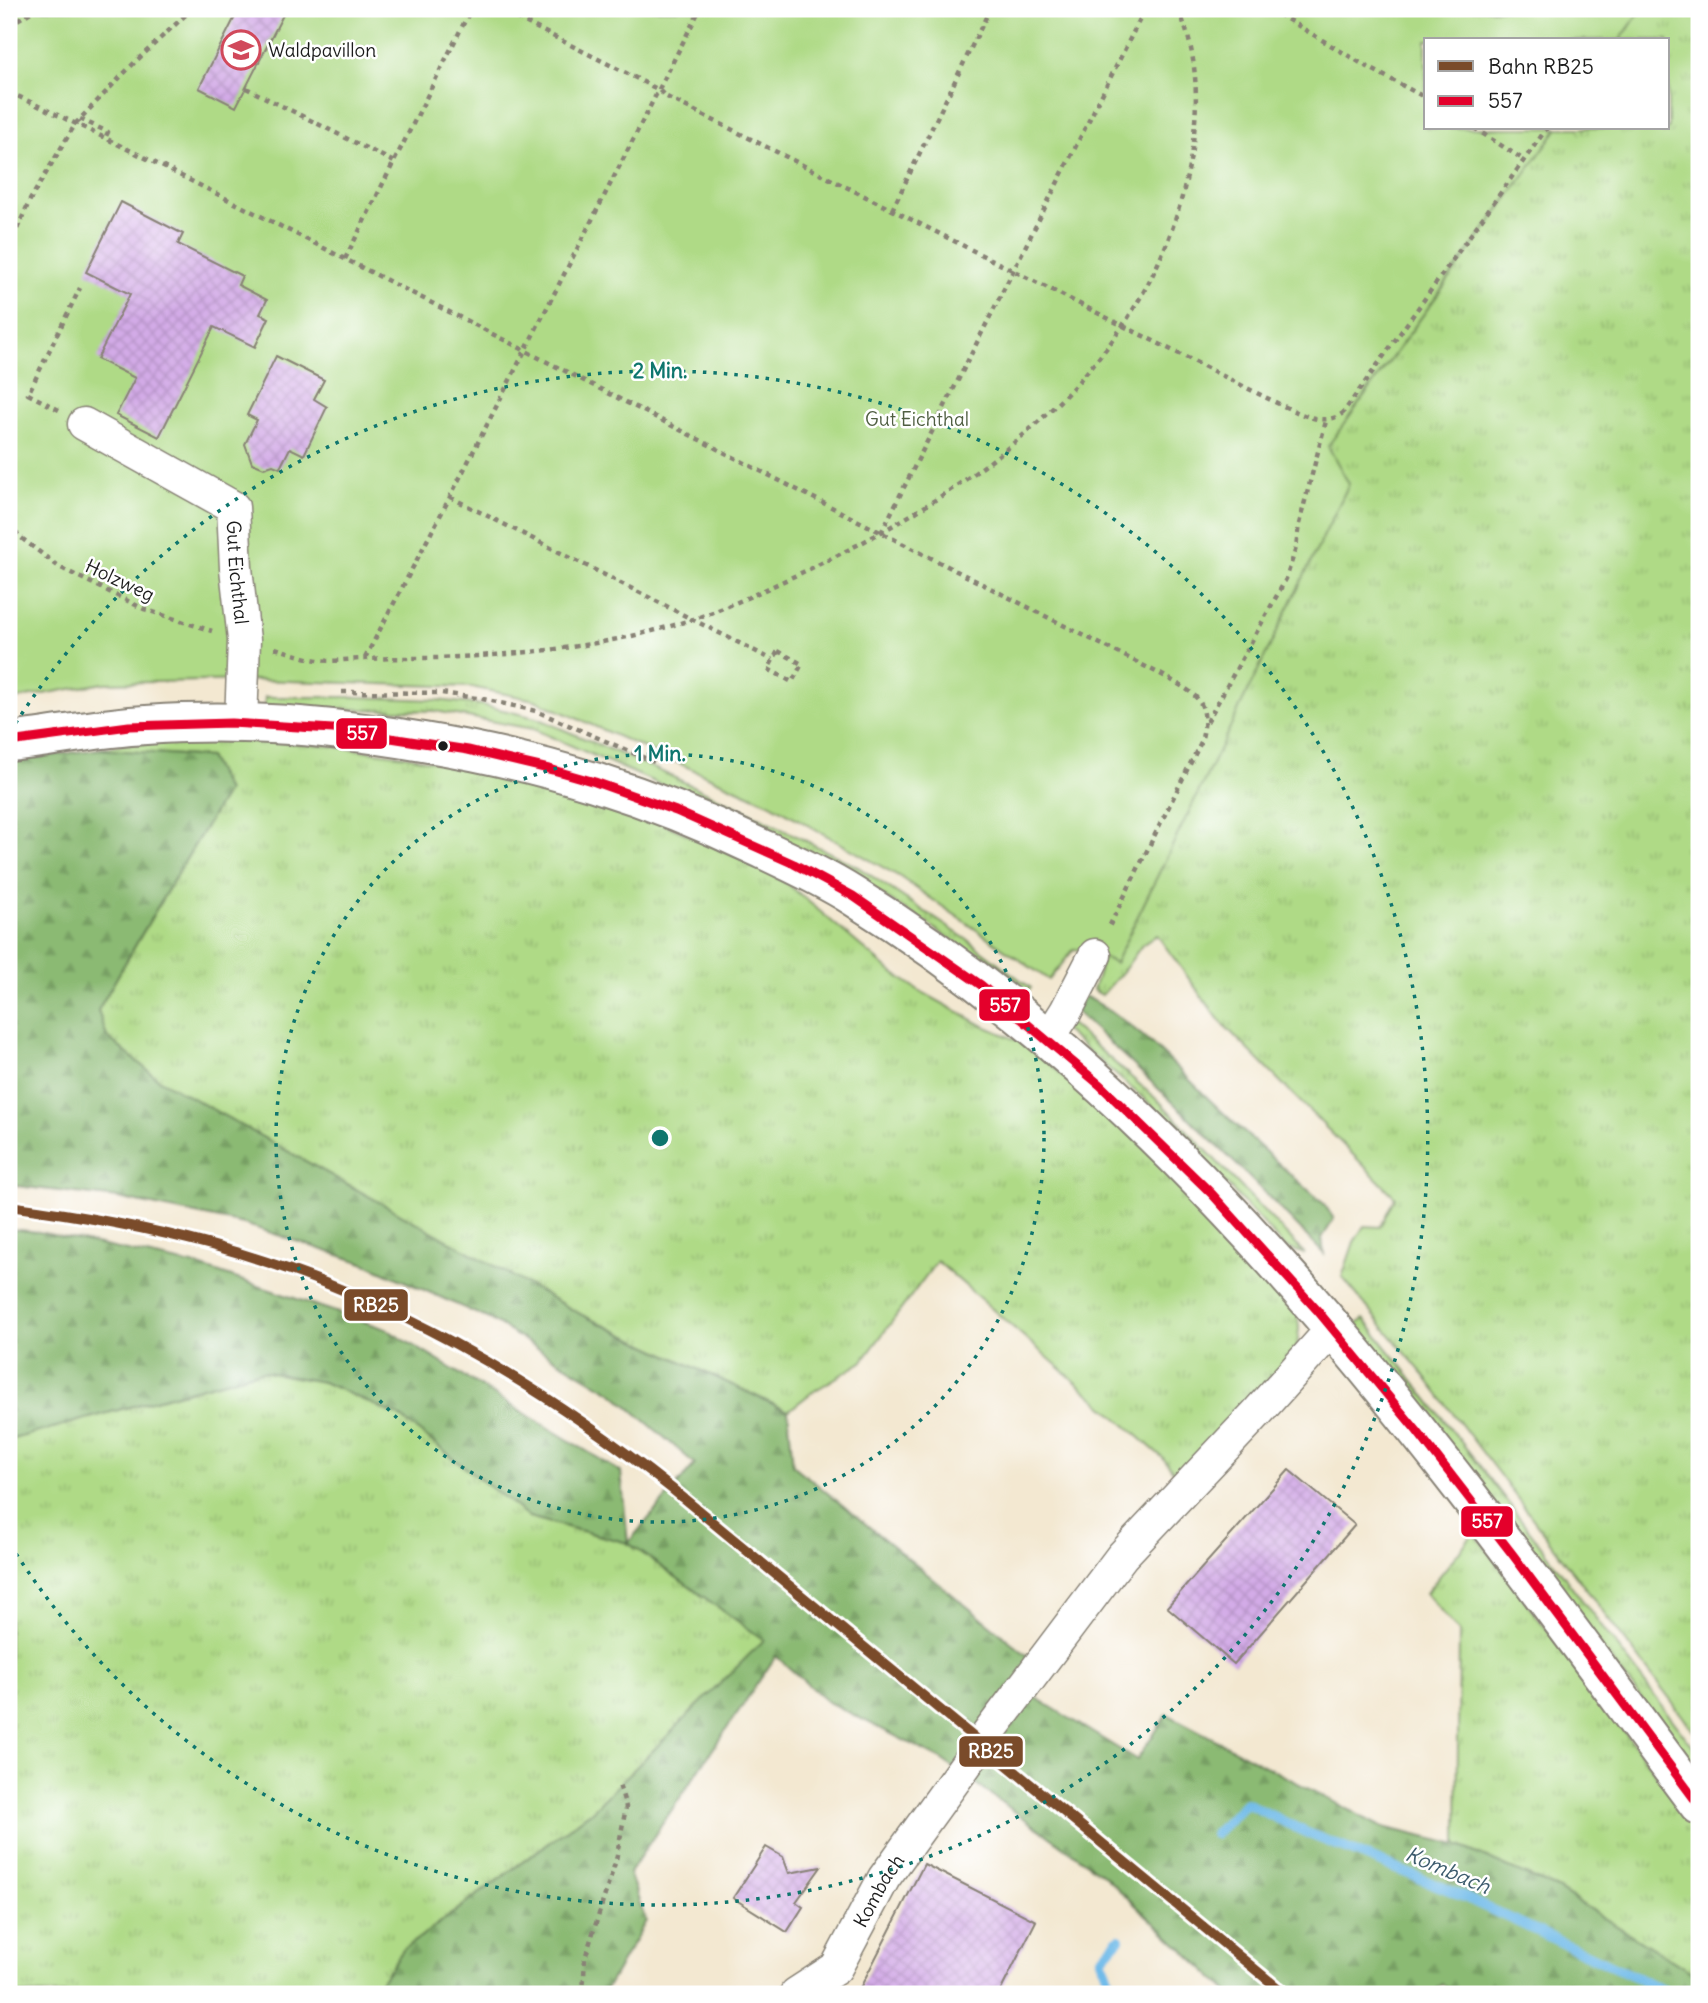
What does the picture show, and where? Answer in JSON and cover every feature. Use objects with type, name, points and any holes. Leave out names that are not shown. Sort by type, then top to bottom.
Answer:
[{"type":"main road","points":[[9,743],[142,725],[241,723],[374,734],[469,750],[527,762],[602,783],[680,811],[782,858],[850,894],[916,938],[1049,1038],[1198,1178],[1297,1286],[1431,1448],[1699,1805]]},
{"type":"street","name":"Gut Eichthal","points":[[84,424],[233,508],[236,568],[232,637],[241,723]]},
{"type":"street","points":[[1049,1038],[1095,955]]},
{"type":"street","name":"Kombach","points":[[796,1994],[836,1968],[884,1878],[1122,1556],[1333,1328]]},
{"type":"path","points":[[9,25],[36,9]]},
{"type":"path","points":[[9,247],[30,200],[78,121],[192,9]]},
{"type":"path","points":[[345,259],[471,9]]},
{"type":"path","points":[[499,9],[659,90],[665,96],[1279,404],[1326,421],[1343,413],[1546,130]]},
{"type":"path","points":[[365,659],[700,9]]},
{"type":"path","points":[[892,210],[990,9]]},
{"type":"path","points":[[881,534],[1145,9]]},
{"type":"path","name":"Holzweg","points":[[9,523],[20,537],[59,567],[144,609],[320,661],[527,653],[642,633],[691,620],[767,588],[881,534],[943,495],[996,458],[1045,417],[1103,356],[1158,266],[1179,211],[1189,171],[1196,107],[1193,64],[1185,25],[1178,9]]},
{"type":"path","points":[[1270,9],[1424,97]]},
{"type":"path","points":[[246,88],[394,162]]},
{"type":"path","points":[[9,92],[78,121],[105,138],[1164,676],[1187,689],[1201,702],[1206,722]]},
{"type":"path","points":[[1477,130],[1524,159]]},
{"type":"path","points":[[80,288],[27,394],[84,424]]},
{"type":"path","points":[[1095,955],[1196,751],[1206,722],[1286,579],[1326,421]]},
{"type":"path","points":[[450,497],[773,660]]},
{"type":"path","points":[[778,652],[802,664],[792,682],[768,670],[773,660],[778,652]]},
{"type":"path","points":[[583,1994],[585,1958],[615,1860],[626,1807],[619,1784]]},
{"type":"green space","name":"Gut Eichthal","points":[[9,9],[1642,9],[1621,38],[1424,38],[1424,130],[1557,130],[1328,446],[1349,484],[1115,963],[1090,951],[1074,949],[1049,980],[900,877],[769,803],[535,700],[471,687],[256,680],[104,683],[9,700]]},
{"type":"green space","points":[[1642,9],[1699,9],[1699,1738],[1423,1374],[1342,1277],[1354,1242],[1364,1226],[1380,1227],[1395,1197],[1220,1021],[1157,935],[1142,945],[1102,995],[1093,990],[1103,958],[914,522],[1345,423],[1557,130],[1670,130],[1670,38],[1621,38]]},
{"type":"green space","points":[[265,697],[436,700],[482,705],[536,718],[751,813],[858,867],[969,941],[1031,988],[1024,996],[933,927],[852,877],[746,822],[533,729],[435,711],[264,707]]},
{"type":"green space","points":[[233,740],[323,745],[407,756],[565,790],[659,822],[749,861],[789,885],[889,970],[920,991],[980,1024],[1028,1045],[1146,1148],[1297,1312],[1297,1347],[1180,1480],[1162,1457],[937,1261],[862,1362],[811,1393],[788,1411],[584,1316],[158,1079],[107,1037],[98,1010],[227,791],[209,757],[98,749],[127,744]]},
{"type":"green space","points":[[98,749],[209,757],[227,791],[98,1010],[107,1037],[158,1079],[584,1316],[788,1411],[793,1465],[1028,1656],[1030,1694],[1137,1760],[1167,1714],[1379,1826],[1457,1845],[1557,1889],[1699,1977],[1699,1994],[1455,1994],[1442,1984],[1433,1994],[1231,1994],[1102,1874],[941,1759],[826,1701],[776,1656],[629,1873],[646,1921],[603,1994],[371,1994],[404,1949],[592,1811],[764,1640],[628,1543],[695,1464],[614,1394],[489,1319],[366,1264],[244,1224],[118,1198],[9,1185],[9,761]]},
{"type":"green space","points":[[1084,996],[1120,1018],[1152,1044],[1239,1128],[1324,1204],[1334,1219],[1322,1238],[1324,1254],[1202,1131],[1076,1012]]},
{"type":"green space","points":[[1069,1023],[1162,1104],[1305,1254],[1284,1247],[1157,1110],[1064,1030]]},
{"type":"green space","points":[[9,1229],[39,1232],[202,1267],[386,1329],[621,1472],[628,1543],[529,1517],[399,1416],[323,1382],[261,1371],[9,1440]]},
{"type":"green space","points":[[1364,1319],[1492,1481],[1699,1755],[1699,1774],[1354,1326]]},
{"type":"green space","points":[[261,1371],[323,1382],[399,1416],[529,1517],[628,1543],[765,1640],[592,1811],[404,1949],[371,1994],[9,1994],[9,1440]]},
{"type":"green space","points":[[1474,1533],[1699,1831],[1699,1977],[1557,1889],[1457,1845],[1459,1632],[1426,1593]]},
{"type":"building","name":"Waldpavillon","points":[[239,9],[286,9],[236,107],[199,88]]},
{"type":"building","points":[[121,202],[183,234],[178,244],[242,276],[238,285],[267,300],[260,314],[269,318],[255,347],[214,327],[159,437],[116,415],[135,378],[97,359],[130,294],[86,272]]},
{"type":"building","points":[[276,356],[324,380],[314,399],[327,407],[304,455],[290,448],[280,468],[273,465],[264,468],[252,463],[245,444],[257,420],[247,415]]},
{"type":"building","points":[[1289,1470],[1355,1525],[1234,1664],[1167,1607]]},
{"type":"building","points":[[766,1847],[783,1857],[789,1873],[821,1867],[796,1902],[803,1907],[787,1932],[733,1898]]},
{"type":"building","points":[[924,1864],[1036,1921],[999,1994],[857,1994]]},
{"type":"waterway","name":"Kombach","points":[[1215,1834],[1246,1803],[1307,1833],[1449,1890],[1672,1994]]},
{"type":"waterway","name":"Kombach","points":[[1114,1994],[1101,1959],[1119,1939]]},
{"type":"rail line","name":"RB25","points":[[9,1206],[161,1233],[274,1264],[336,1287],[396,1314],[510,1375],[565,1410],[671,1488],[1285,1994]]},
{"type":"transit line","name":"557","points":[[9,742],[129,726],[231,723],[333,729],[468,750],[595,782],[676,811],[794,864],[853,896],[981,985],[1100,1085],[1212,1194],[1317,1310],[1417,1431],[1699,1805]]},
{"type":"place","name":"Waldpavillon","points":[[241,50]]}]
